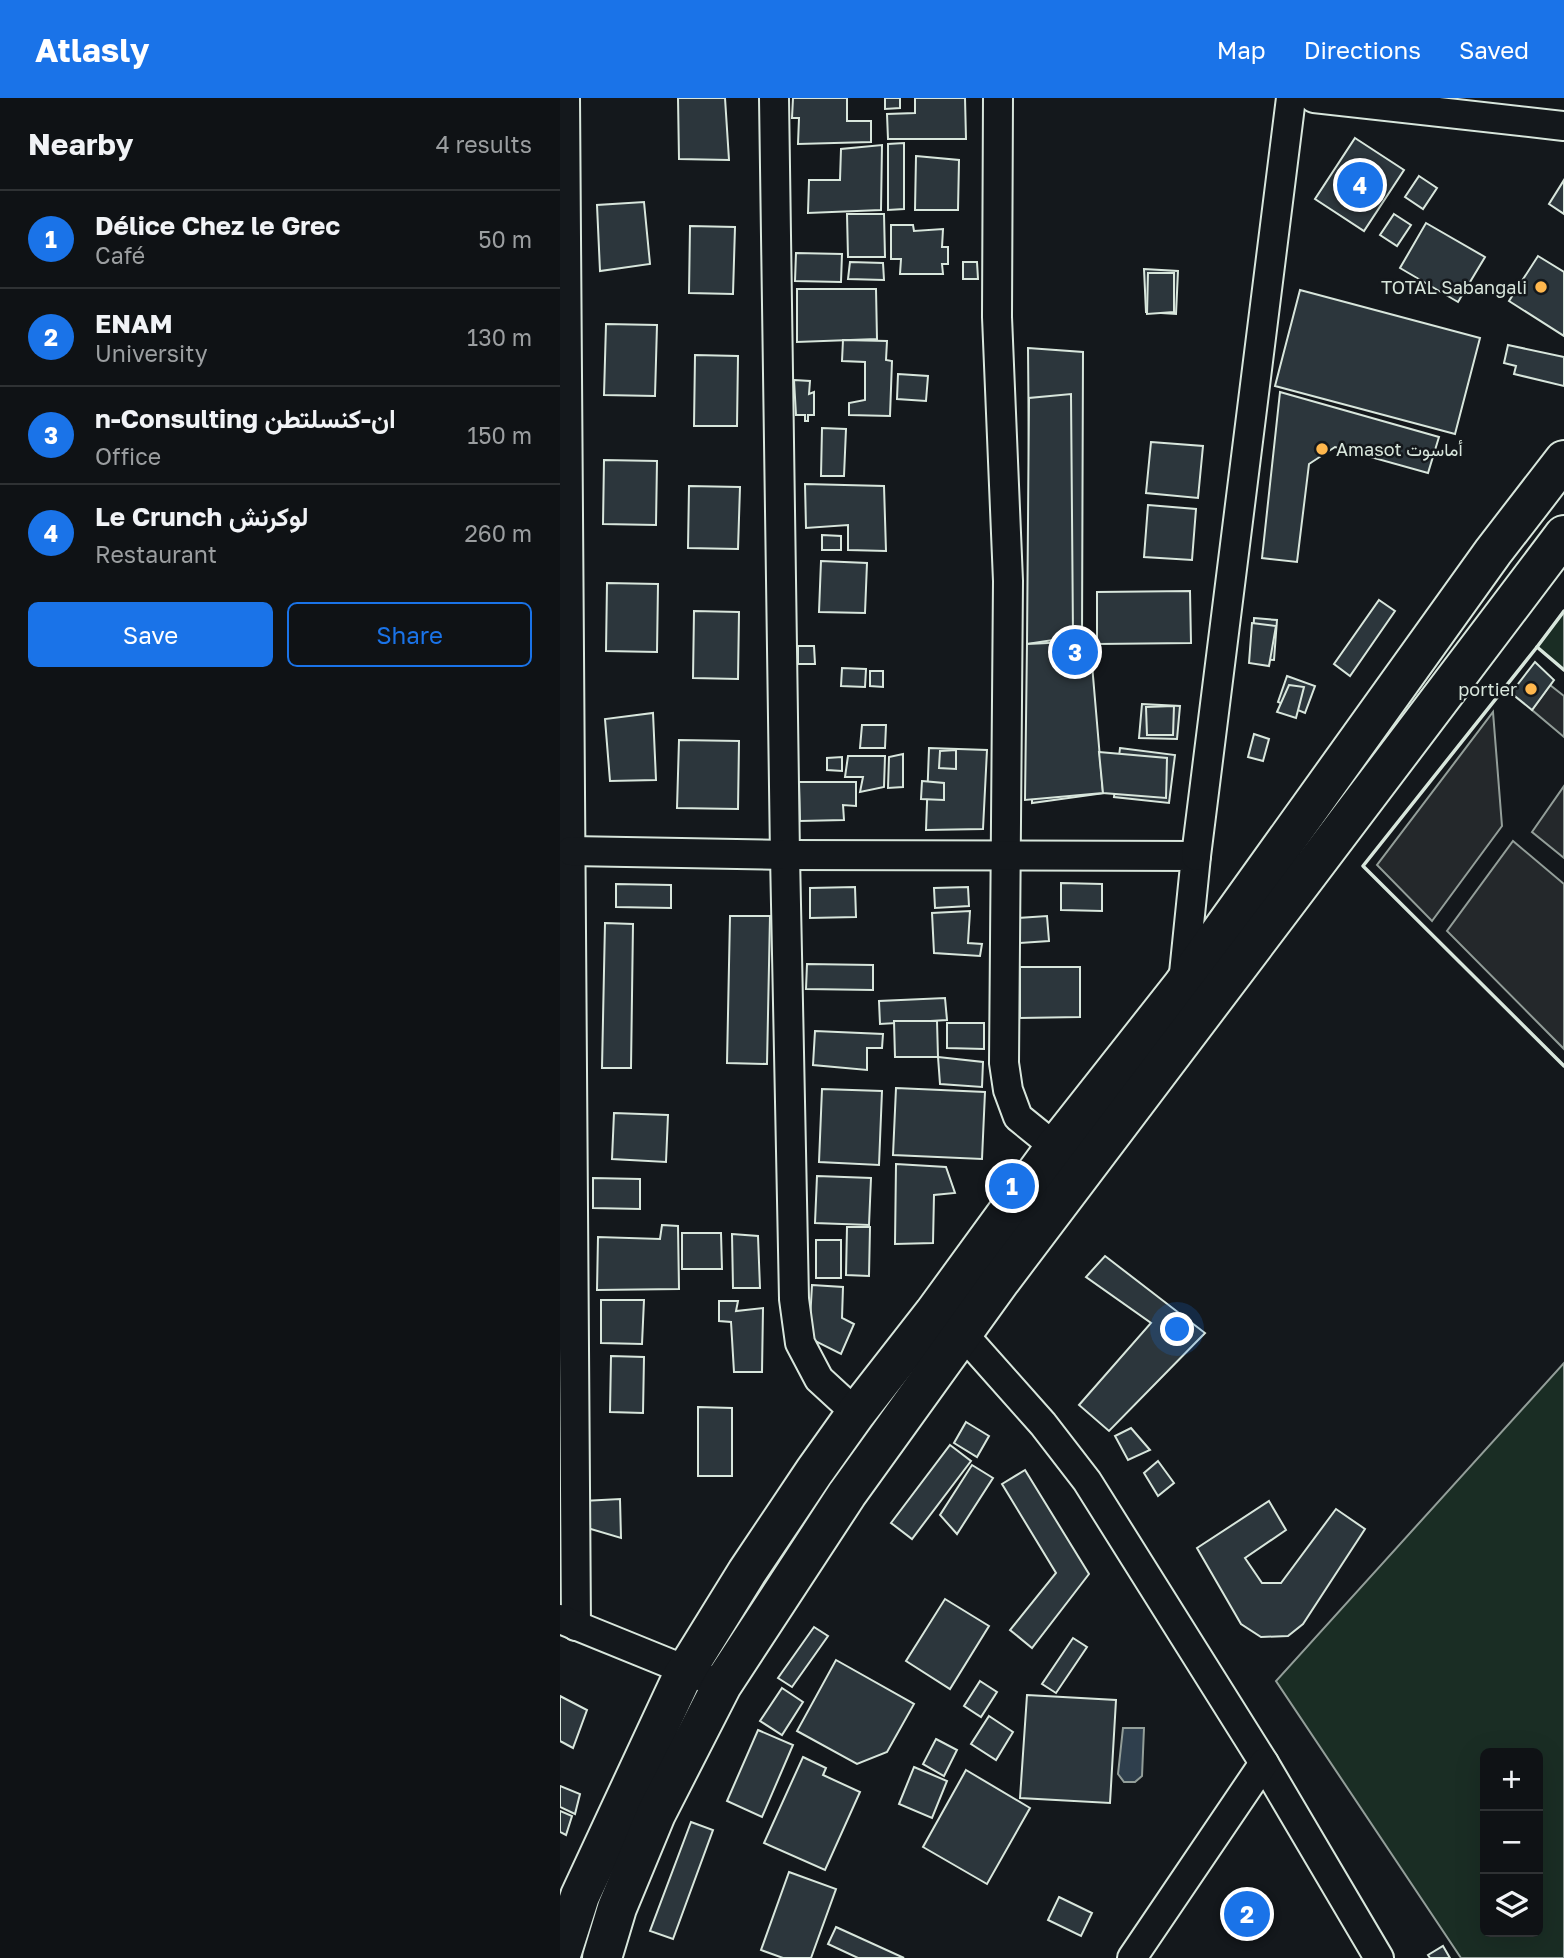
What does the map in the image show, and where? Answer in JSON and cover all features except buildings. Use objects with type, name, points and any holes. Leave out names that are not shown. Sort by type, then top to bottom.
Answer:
[{"type":"main road","points":[[602,1958],[617,1909],[656,1814],[722,1685],[847,1494],[1055,1147],[1182,985],[1493,552],[1564,460]]},
{"type":"main road","points":[[560,1958],[580,1896],[622,1801],[686,1670],[747,1572],[856,1413],[949,1323],[1564,535]]},
{"type":"main road","points":[[1493,552],[1529,582]]},
{"type":"street","points":[[565,98],[564,731],[571,851],[568,1623],[722,1685]]},
{"type":"street","points":[[774,98],[794,1298],[800,1343],[819,1379],[856,1413]]},
{"type":"street","points":[[998,98],[997,317],[1008,581],[1004,1063],[1008,1090],[1018,1117],[1055,1147]]},
{"type":"street","points":[[1182,985],[1291,98]]},
{"type":"street","points":[[1314,98],[1564,126]]},
{"type":"street","points":[[571,851],[785,855],[1196,856]]},
{"type":"street","points":[[949,1323],[1043,1424],[1087,1480],[1264,1763],[1379,1958]]},
{"type":"street","points":[[1132,1958],[1264,1763]]},
{"type":"green space","points":[[1564,611],[1564,670],[1537,647]]},
{"type":"green space","points":[[1564,1363],[1564,1958],[1461,1958],[1276,1681]]},
{"type":"shaded area","points":[[1550,685],[1564,696],[1564,737],[1532,710]]},
{"type":"shaded area","points":[[1493,712],[1502,826],[1432,921],[1377,865]]},
{"type":"shaded area","points":[[1564,786],[1564,858],[1532,832]]},
{"type":"shaded area","points":[[1513,841],[1564,884],[1564,1049],[1447,931]]},
{"type":"water","points":[[1123,1728],[1144,1728],[1142,1776],[1135,1782],[1124,1782],[1118,1774]]},
{"type":"wall","points":[[1537,647],[1564,611]]},
{"type":"wall","points":[[1564,670],[1537,647],[1363,866],[1564,1066]]},
{"type":"place","name":"Le Crunch لوكرنش","points":[[1360,185]]},
{"type":"place","name":"TOTAL Sabangali","points":[[1541,287]]},
{"type":"place","name":"Amasot أماسوت","points":[[1322,449]]},
{"type":"place","name":"n-Consulting ان-كنسلتطن","points":[[1075,652]]},
{"type":"place","name":"portier","points":[[1531,689]]},
{"type":"place","name":"Délice Chez le Grec","points":[[1012,1186]]},
{"type":"place","name":"ENAM","points":[[1247,1914]]}]
